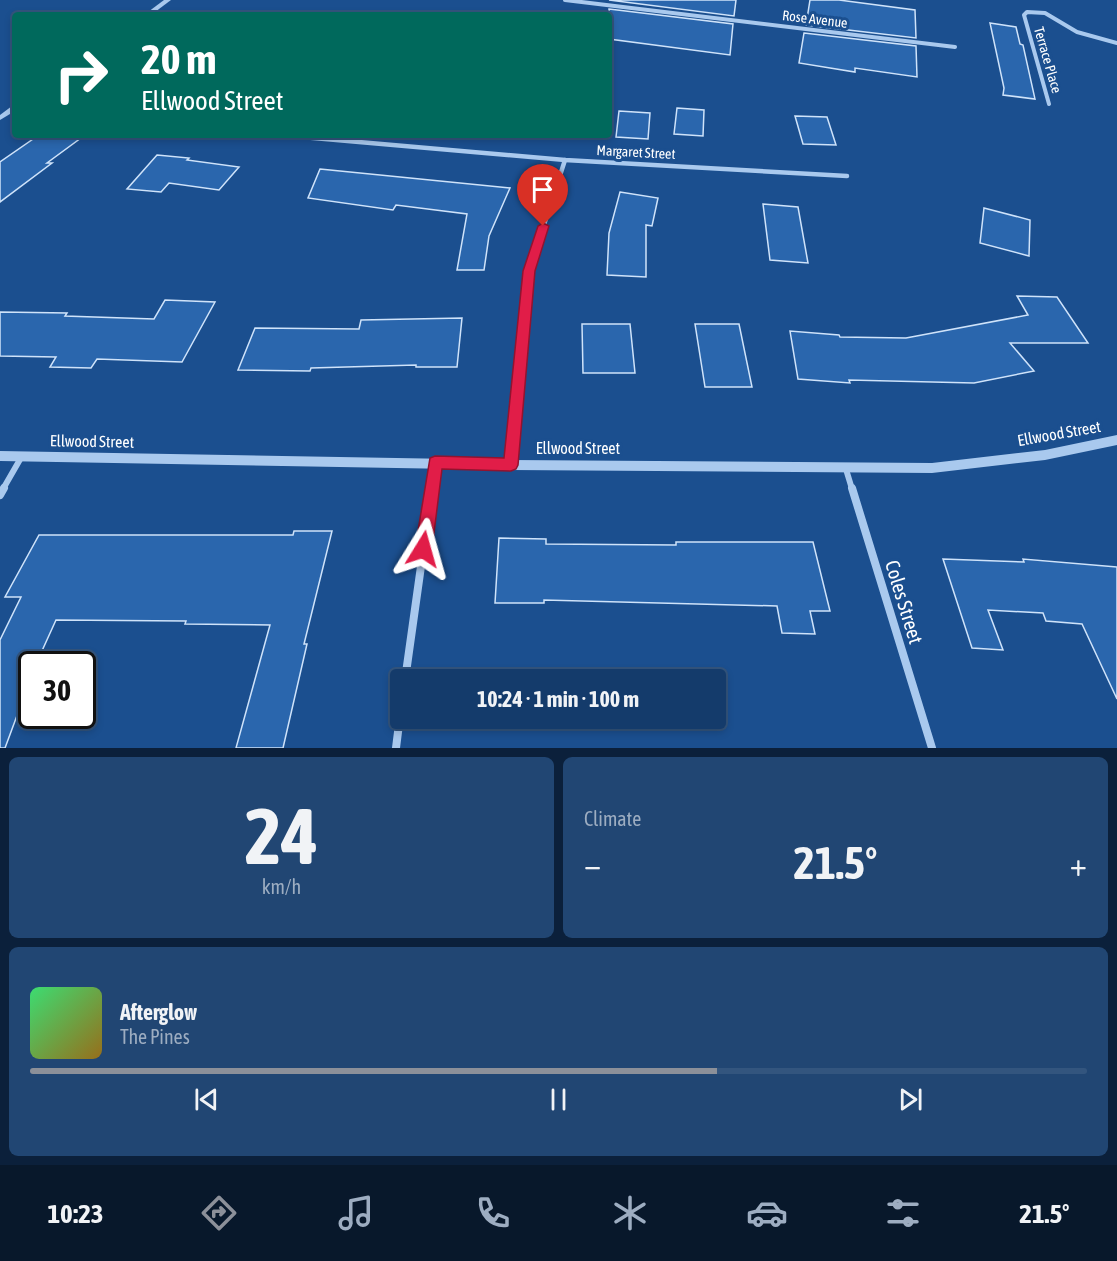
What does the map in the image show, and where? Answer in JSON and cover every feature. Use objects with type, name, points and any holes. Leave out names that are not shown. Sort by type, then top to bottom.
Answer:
[{"type":"street","points":[[151,12],[168,0]]},
{"type":"street","name":"Rose Avenue","points":[[565,0],[955,47]]},
{"type":"street","name":"Terrace Place","points":[[1049,104],[1024,15],[1027,12],[1045,13],[1077,32],[1117,43]]},
{"type":"street","name":"Margaret Street","points":[[313,138],[565,160],[847,176]]},
{"type":"street","points":[[511,465],[529,271],[565,160]]},
{"type":"street","name":"Ellwood Street","points":[[0,456],[511,465],[932,468],[1045,455],[1117,440]]},
{"type":"street","points":[[0,495],[23,456]]},
{"type":"street","points":[[407,669],[435,463]]},
{"type":"street","name":"Coles Street","points":[[845,466],[932,748]]},
{"type":"street","points":[[396,748],[398,729]]},
{"type":"building","points":[[609,0],[736,0],[734,16]]},
{"type":"building","points":[[810,0],[839,0],[915,10],[916,38],[806,25]]},
{"type":"building","points":[[609,9],[733,24],[730,55],[612,39],[612,12],[609,12]]},
{"type":"building","points":[[990,23],[1016,27],[1020,44],[1023,45],[1035,99],[1003,95],[1004,88]]},
{"type":"building","points":[[804,33],[916,46],[917,77],[855,68],[855,72],[799,63]]},
{"type":"building","points":[[677,108],[704,110],[703,136],[674,134]]},
{"type":"building","points":[[619,111],[650,113],[648,139],[616,137]]},
{"type":"building","points":[[795,116],[827,117],[836,145],[803,144]]},
{"type":"building","points":[[35,138],[81,138],[0,202],[0,162]]},
{"type":"building","points":[[157,155],[239,167],[219,190],[169,183],[161,192],[127,189]]},
{"type":"building","points":[[320,169],[510,188],[489,236],[484,270],[457,270],[467,214],[396,205],[393,210],[308,198]]},
{"type":"building","points":[[620,192],[658,198],[652,226],[646,225],[646,277],[607,275],[609,233]]},
{"type":"building","points":[[763,204],[798,207],[808,263],[770,260]]},
{"type":"building","points":[[984,208],[1030,220],[1029,256],[980,243]]},
{"type":"building","points":[[1017,296],[1057,297],[1088,343],[1010,343],[1034,371],[974,383],[849,380],[850,383],[798,379],[790,331],[839,335],[840,337],[906,338],[1028,315]]},
{"type":"building","points":[[165,300],[215,302],[182,362],[97,359],[91,368],[50,367],[56,357],[0,356],[0,312],[67,313],[65,316],[154,319]]},
{"type":"building","points":[[462,318],[457,367],[416,367],[416,365],[311,368],[310,371],[238,370],[255,328],[359,329],[361,320]]},
{"type":"building","points":[[582,324],[630,324],[635,373],[583,373]]},
{"type":"building","points":[[695,324],[739,324],[752,387],[705,387]]},
{"type":"building","points":[[294,531],[332,531],[304,644],[307,644],[283,748],[236,748],[270,625],[185,624],[186,621],[56,620],[42,651],[18,651],[18,713],[5,748],[0,748],[0,640],[21,597],[5,597],[39,535],[293,535]]},
{"type":"building","points":[[499,538],[546,539],[546,544],[676,545],[676,542],[813,542],[830,611],[810,611],[815,634],[782,633],[777,606],[544,600],[544,603],[495,603]]},
{"type":"building","points":[[943,559],[1024,562],[1023,559],[1117,567],[1117,699],[1082,624],[1046,621],[1043,613],[988,610],[1003,650],[972,648]]},
{"type":"route","points":[[423,549],[435,463],[511,465],[529,271],[543,226]]}]
